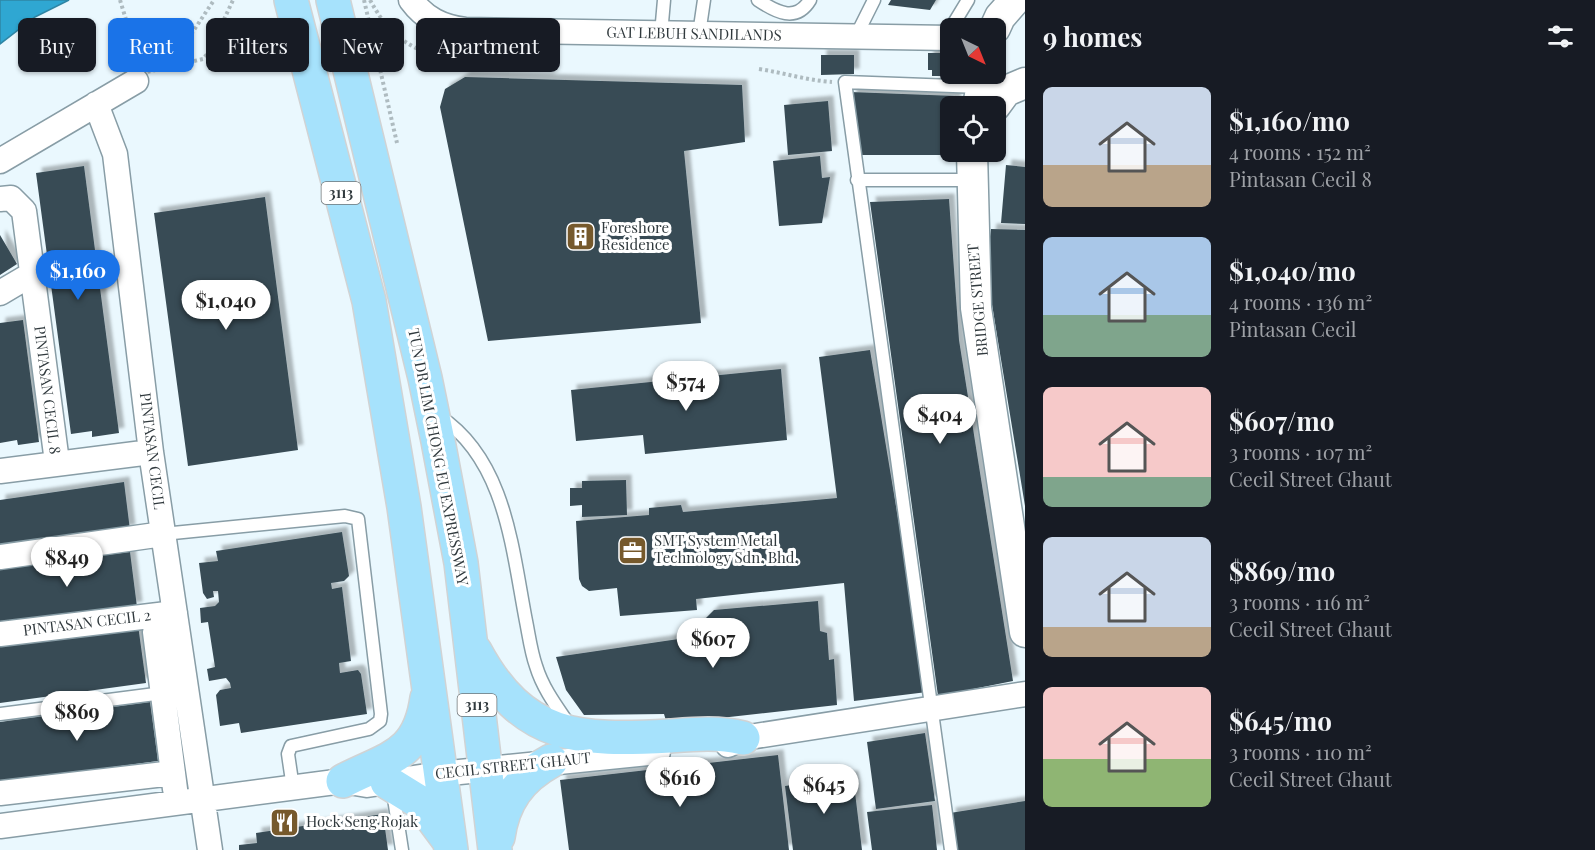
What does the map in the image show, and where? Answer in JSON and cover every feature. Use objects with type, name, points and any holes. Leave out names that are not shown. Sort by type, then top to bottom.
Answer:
[{"type":"highway","name":"3113","points":[[291,0],[369,301],[385,387],[451,847]]},
{"type":"highway","name":"TUN DR LIM CHONG EU EXPRESSWAY","points":[[333,0],[425,378],[460,563],[496,850]]},
{"type":"highway","points":[[470,642],[490,677],[517,706],[540,723],[586,746],[624,738],[724,733],[743,738]]},
{"type":"highway","points":[[343,781],[390,760],[405,748],[421,722],[428,690]]},
{"type":"highway","points":[[496,850],[503,810],[514,791],[527,776],[551,761]]},
{"type":"highway","points":[[390,783],[422,803],[437,821],[451,847]]},
{"type":"street","name":"GAT LEBUH SANDILANDS","points":[[411,0],[432,21],[457,29],[856,36],[940,33]]},
{"type":"street","points":[[1000,18],[1015,0]]},
{"type":"street","points":[[0,161],[136,81]]},
{"type":"street","points":[[985,93],[1006,91],[1025,83]]},
{"type":"street","name":"PINTASAN CECIL","points":[[96,104],[115,154],[151,452],[210,850]]},
{"type":"street","name":"BRIDGE STREET","points":[[971,166],[976,309],[1025,632]]},
{"type":"street","name":"PINTASAN CECIL 8","points":[[0,200],[10,198],[18,202],[24,211],[57,462]]},
{"type":"street","points":[[0,293],[32,274]]},
{"type":"street","points":[[0,471],[57,462],[151,452]]},
{"type":"street","points":[[0,557],[163,534]]},
{"type":"street","name":"PINTASAN CECIL 2","points":[[0,634],[175,613]]},
{"type":"street","points":[[155,633],[177,803]]},
{"type":"street","points":[[743,738],[1025,694]]},
{"type":"street","name":"CECIL STREET GHAUT","points":[[0,826],[343,781],[367,785],[390,783],[440,774],[551,761],[586,746]]},
{"type":"street","points":[[0,793],[173,773]]},
{"type":"lane","points":[[661,34],[664,0]]},
{"type":"lane","points":[[699,34],[704,0]]},
{"type":"lane","points":[[758,0],[778,13],[794,14],[804,9],[810,0]]},
{"type":"lane","points":[[856,36],[874,0]]},
{"type":"lane","points":[[958,18],[968,0]]},
{"type":"lane","points":[[951,850],[845,82],[985,93]]},
{"type":"lane","points":[[857,180],[971,166]]},
{"type":"lane","points":[[431,410],[451,423],[494,479],[535,665],[548,695],[586,746]]},
{"type":"lane","points":[[163,534],[345,516],[358,519],[380,721],[369,729],[291,746],[288,754],[292,788]]},
{"type":"lane","points":[[0,714],[163,693]]},
{"type":"lane","points":[[390,783],[402,850]]},
{"type":"path","points":[[120,0],[139,62],[147,72],[203,59],[209,52],[233,0]]},
{"type":"path","points":[[136,81],[180,51],[214,0]]},
{"type":"path","points":[[364,0],[369,18]]},
{"type":"path","points":[[370,0],[382,22],[401,41],[416,48]]},
{"type":"path","points":[[759,69],[784,73],[800,80],[845,82]]},
{"type":"water","points":[[0,0],[69,0],[34,18],[18,18],[18,30],[0,44]]},
{"type":"building","points":[[891,0],[936,0],[930,10],[888,5]]},
{"type":"building","points":[[928,53],[940,53],[940,76],[932,76],[932,70],[928,70]]},
{"type":"building","points":[[821,55],[854,55],[854,74],[821,75]]},
{"type":"building","name":"Foreshore Residence","points":[[465,77],[742,85],[745,142],[684,151],[701,323],[488,341],[440,107],[445,89]]},
{"type":"building","points":[[850,92],[956,96],[940,96],[940,155],[861,155]]},
{"type":"building","points":[[828,101],[832,151],[788,155],[784,105]]},
{"type":"building","points":[[820,156],[822,178],[830,177],[822,223],[779,226],[773,161]]},
{"type":"building","points":[[1006,165],[1025,167],[1025,224],[1001,223]]},
{"type":"building","points":[[84,166],[119,433],[92,437],[92,431],[71,434],[36,173]]},
{"type":"building","points":[[265,197],[298,450],[188,466],[154,213]]},
{"type":"building","points":[[949,199],[959,340],[1013,681],[938,696],[870,202]]},
{"type":"building","points":[[991,229],[1025,230],[1025,506],[986,268]]},
{"type":"building","points":[[0,235],[17,264],[0,275]]},
{"type":"building","points":[[23,320],[39,442],[18,445],[17,440],[0,443],[0,323]]},
{"type":"building","points":[[870,350],[927,692],[854,701],[844,583],[696,599],[697,610],[620,616],[617,588],[589,591],[582,586],[579,579],[576,521],[649,515],[649,508],[681,505],[683,512],[837,498],[819,357]]},
{"type":"building","points":[[781,369],[787,440],[645,454],[643,435],[576,441],[571,390]]},
{"type":"building","points":[[626,480],[627,515],[582,517],[582,505],[570,506],[570,488],[582,488],[582,481]]},
{"type":"building","points":[[124,482],[130,530],[0,549],[0,500]]},
{"type":"building","points":[[342,532],[349,576],[344,581],[331,583],[332,589],[342,587],[351,661],[339,663],[340,673],[358,670],[361,674],[367,714],[241,733],[239,723],[220,726],[216,695],[220,690],[231,688],[226,678],[209,681],[207,669],[215,667],[208,622],[201,623],[200,608],[215,606],[219,602],[218,591],[213,591],[214,597],[207,599],[203,593],[199,563],[218,561],[216,551]]},
{"type":"building","points":[[130,552],[137,607],[0,624],[0,568]]},
{"type":"building","points":[[818,601],[820,631],[827,633],[829,660],[834,659],[837,705],[667,724],[664,714],[584,715],[566,690],[556,657],[699,636],[697,627],[714,610]]},
{"type":"building","points":[[138,625],[146,683],[0,703],[0,645]]},
{"type":"building","points":[[150,702],[158,761],[0,782],[0,722]]},
{"type":"building","points":[[925,733],[935,801],[876,809],[867,742]]},
{"type":"building","points":[[778,755],[789,850],[569,850],[560,780]]},
{"type":"building","points":[[853,776],[862,850],[793,850],[785,786]]},
{"type":"building","points":[[1025,801],[1025,850],[955,850],[950,813]]},
{"type":"building","points":[[932,805],[937,850],[872,850],[867,812]]},
{"type":"building","points":[[383,814],[388,850],[239,850],[239,845],[257,843],[256,833]]},
{"type":"place","name":"Foreshore Residence","points":[[580,237]]},
{"type":"place","name":"SMT System Metal Technology Sdn. Bhd.","points":[[633,550]]},
{"type":"place","name":"Hock Seng Rojak","points":[[285,822]]}]
